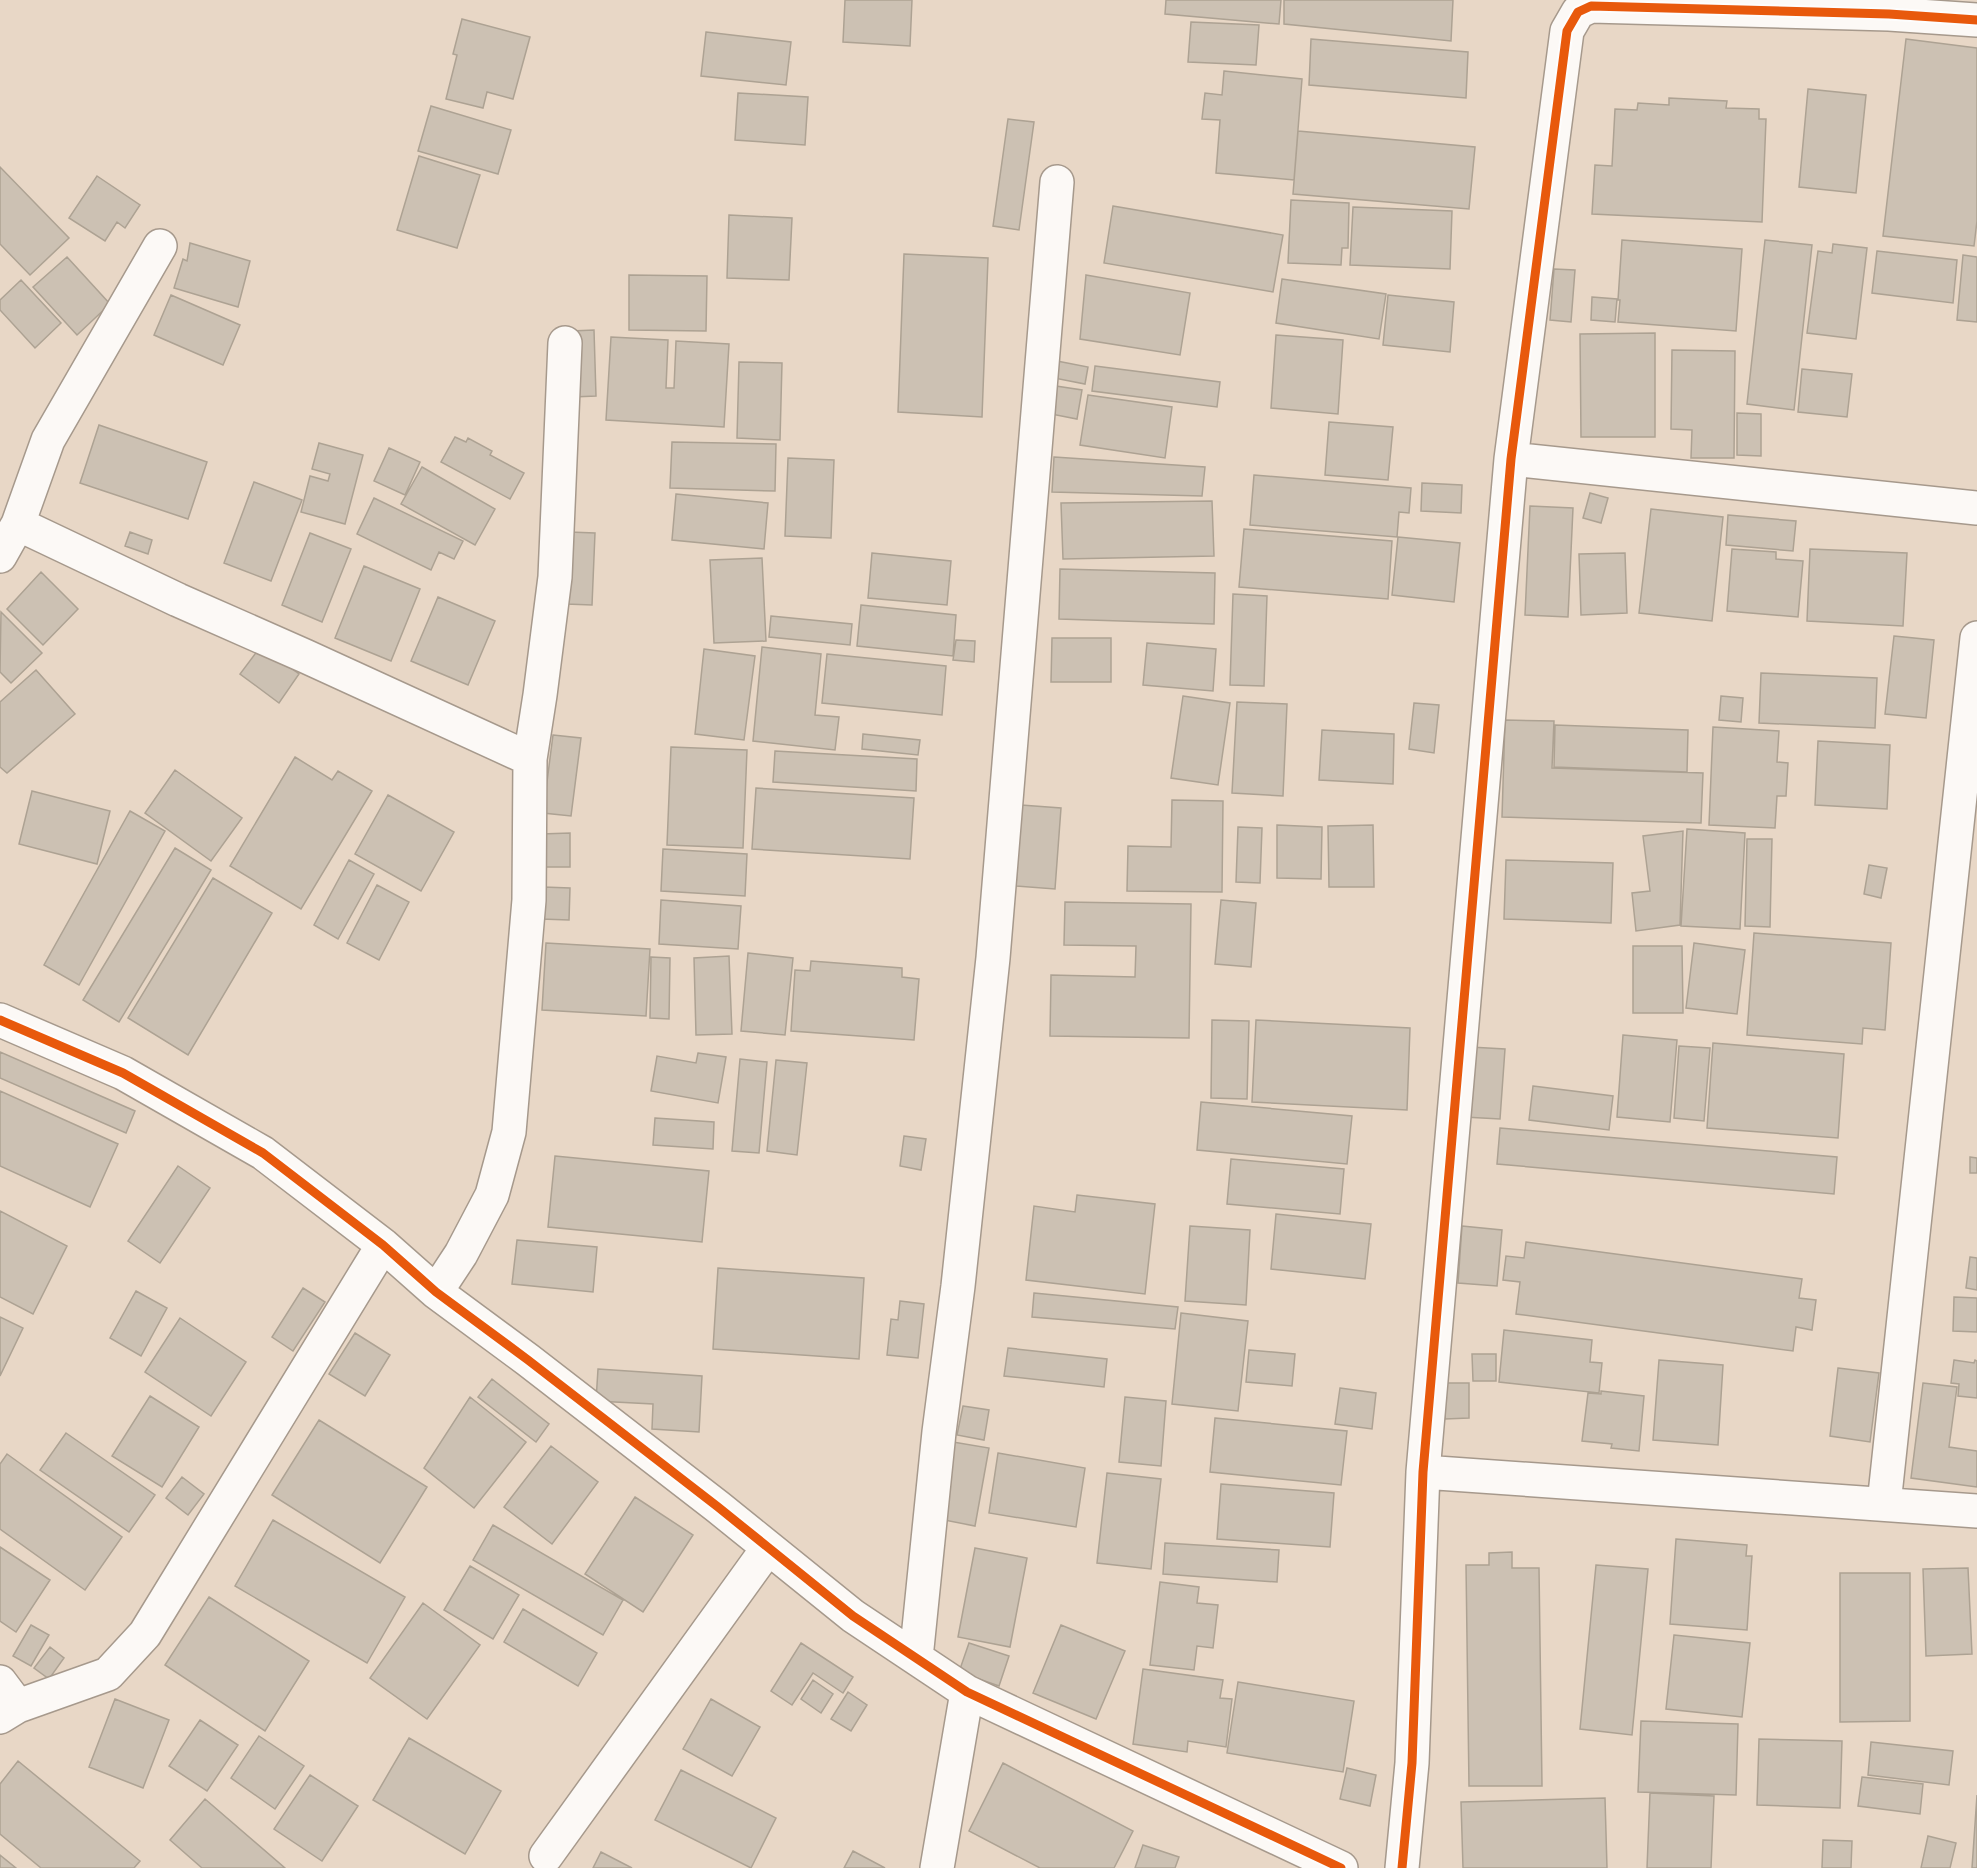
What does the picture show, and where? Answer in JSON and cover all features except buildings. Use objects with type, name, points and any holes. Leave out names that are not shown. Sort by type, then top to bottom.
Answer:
[{"type":"street","points":[[1402,1868],[1412,1763],[1423,1472],[1511,459],[1567,31],[1578,12],[1591,6],[1889,14],[1977,20]]},
{"type":"street","points":[[916,1658],[939,1432],[958,1286],[993,958],[1057,182]]},
{"type":"street","points":[[0,556],[18,524],[48,440],[160,246]]},
{"type":"street","points":[[436,1292],[461,1254],[492,1195],[508,1132],[529,900],[530,759],[555,577],[565,343]]},
{"type":"street","points":[[1511,459],[1977,508]]},
{"type":"street","points":[[18,524],[178,600],[530,759]]},
{"type":"street","points":[[1884,1504],[1977,638]]},
{"type":"street","points":[[0,1020],[123,1073],[263,1153],[382,1245],[436,1292],[528,1360],[853,1616],[967,1692],[1341,1868]]},
{"type":"street","points":[[6,1702],[108,1674],[146,1634],[382,1245]]},
{"type":"street","points":[[1423,1472],[1977,1511]]},
{"type":"street","points":[[546,1856],[768,1548]]},
{"type":"street","points":[[937,1868],[967,1692]]},
{"type":"cycle path","points":[[1402,1868],[1412,1763],[1423,1472],[1511,459],[1567,31],[1578,12],[1591,6],[1889,14],[1977,20]]},
{"type":"cycle path","points":[[0,1020],[123,1073],[263,1153],[383,1245],[436,1292],[718,1507],[853,1616],[967,1692],[1341,1868]]}]
